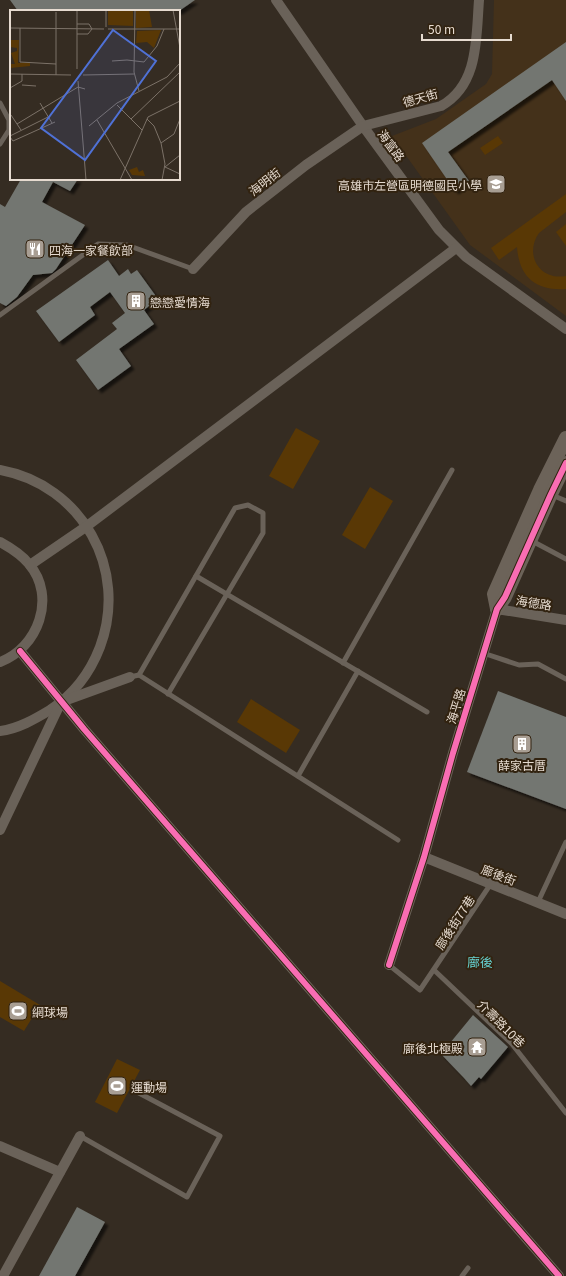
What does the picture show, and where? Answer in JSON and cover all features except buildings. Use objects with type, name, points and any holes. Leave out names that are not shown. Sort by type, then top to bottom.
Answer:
[{"type":"street","name":"海富路","points":[[276,0],[363,126],[439,230],[466,257],[566,329]]},
{"type":"street","name":"德天街","points":[[363,126],[441,106],[458,93],[466,81],[475,51],[479,0]]},
{"type":"street","name":"海明街","points":[[193,269],[246,212],[306,165],[363,126]]},
{"type":"street","points":[[30,564],[87,526],[456,248]]},
{"type":"street","name":"海平路","points":[[390,965],[424,858],[452,754],[497,609],[494,594],[524,538],[545,492],[566,438]]},
{"type":"street","name":"海平路","points":[[545,492],[566,464]]},
{"type":"street","points":[[0,470],[12,472],[35,480],[55,492],[73,508],[87,526],[100,551],[108,577],[109,605],[105,632],[95,659],[81,682],[61,702],[35,719],[0,731]]},
{"type":"street","points":[[0,542],[16,551],[30,564],[39,581],[43,600],[40,619],[33,636],[20,651],[8,659],[0,662]]},
{"type":"street","name":"海德路","points":[[497,609],[566,620]]},
{"type":"street","points":[[20,651],[61,702],[559,1276]]},
{"type":"street","points":[[0,830],[61,702],[134,676]]},
{"type":"street","name":"廍後街","points":[[424,858],[566,914]]},
{"type":"street","points":[[3,1276],[80,1136]]},
{"type":"street","points":[[0,1146],[60,1172]]},
{"type":"lane","points":[[0,103],[9,120],[9,130],[0,144]]},
{"type":"lane","points":[[0,315],[98,244],[127,245],[193,269]]},
{"type":"lane","points":[[343,663],[452,470]]},
{"type":"lane","points":[[545,492],[566,501]]},
{"type":"lane","points":[[168,694],[263,533],[263,512],[248,505],[236,508],[134,676],[168,694],[398,840]]},
{"type":"lane","points":[[524,538],[566,559]]},
{"type":"lane","points":[[196,576],[427,712]]},
{"type":"lane","points":[[483,653],[519,665],[538,664],[566,679]]},
{"type":"lane","points":[[298,776],[358,672]]},
{"type":"lane","points":[[538,902],[566,842]]},
{"type":"lane","name":"廍後街77巷","points":[[390,965],[420,990],[490,885]]},
{"type":"lane","name":"介壽路10巷","points":[[434,970],[512,1044],[566,1113]]},
{"type":"lane","points":[[80,1136],[187,1197],[220,1136],[137,1092]]},
{"type":"lane","points":[[462,1276],[468,1268]]},
{"type":"shaded area","name":"高雄市左營區明德國民小學","points":[[494,0],[566,0],[566,316],[470,245],[392,136],[436,119],[486,84],[492,74]]},
{"type":"shaded area","points":[[498,136],[503,143],[485,155],[480,148]]},
{"type":"shaded area","points":[[566,194],[566,212],[539,233],[533,249],[537,264],[542,270],[548,274],[556,276],[566,276],[566,289],[546,288],[531,280],[525,274],[518,258],[517,247],[499,260],[491,248]]},
{"type":"shaded area","points":[[566,224],[566,246],[556,232]]},
{"type":"shaded area","points":[[296,428],[320,441],[293,489],[269,476]]},
{"type":"shaded area","points":[[370,487],[393,501],[365,549],[342,535]]},
{"type":"shaded area","points":[[251,699],[300,730],[286,753],[237,722]]},
{"type":"shaded area","name":"網球場","points":[[0,981],[40,1005],[24,1031],[0,1017]]},
{"type":"shaded area","name":"運動場","points":[[117,1059],[140,1070],[117,1113],[95,1102]]},
{"type":"cycle path","points":[[389,965],[424,857],[453,753],[497,609],[505,597],[566,463]]},
{"type":"cycle path","points":[[20,651],[84,729],[559,1276]]},
{"type":"place","name":"高雄市左營區明德國民小學","points":[[496,184]]},
{"type":"place","name":"四海一家餐飲部","points":[[35,249]]},
{"type":"place","name":"戀戀愛情海","points":[[136,301]]},
{"type":"place","name":"薛家古厝","points":[[522,744]]},
{"type":"place","name":"網球場","points":[[18,1011]]},
{"type":"place","name":"廍後北極殿","points":[[477,1047]]},
{"type":"place","name":"運動場","points":[[117,1086]]},
{"type":"district","name":"廍後","points":[[480,961]]}]
